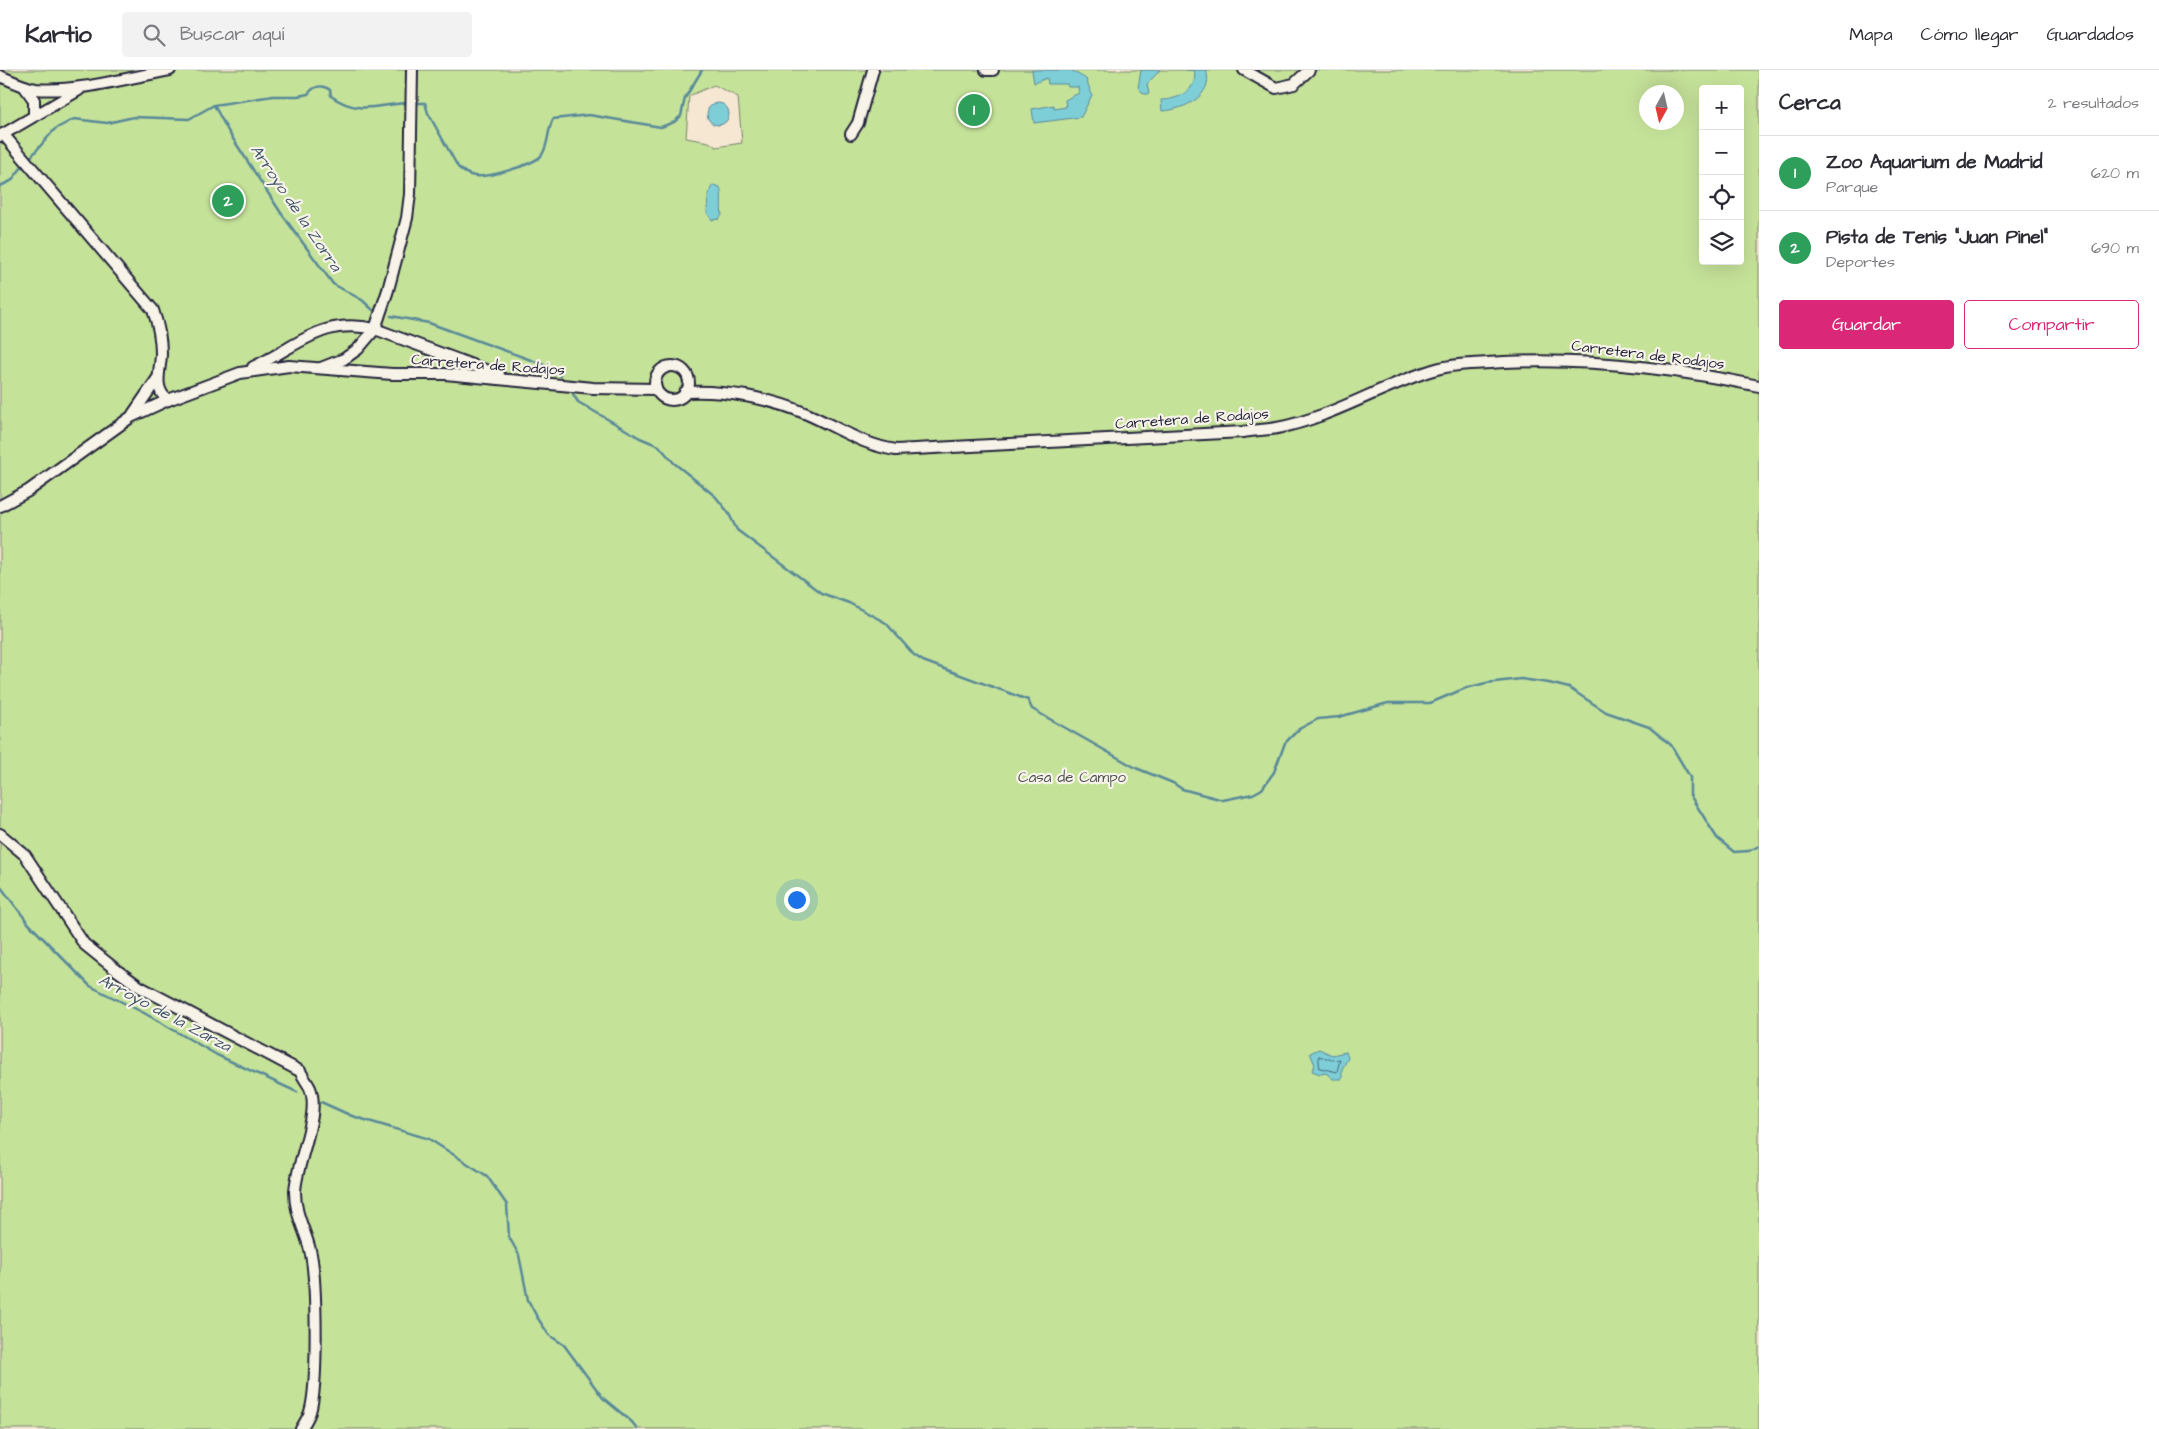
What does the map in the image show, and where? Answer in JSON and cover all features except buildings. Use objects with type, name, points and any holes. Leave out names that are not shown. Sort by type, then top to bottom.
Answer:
[{"type":"street","points":[[0,76],[24,86],[44,89],[93,84],[170,70]]},
{"type":"street","points":[[318,369],[344,359],[358,349],[375,328],[388,290],[407,218],[410,194],[412,70]]},
{"type":"street","points":[[851,134],[858,123],[873,70]]},
{"type":"street","points":[[986,70],[993,70]]},
{"type":"street","points":[[1244,70],[1276,88],[1294,84],[1309,70]]},
{"type":"street","points":[[93,84],[68,94],[1,135],[35,171],[153,310],[160,339],[158,387],[160,394],[168,400]]},
{"type":"street","points":[[24,86],[34,100],[34,115]]},
{"type":"street","points":[[0,506],[28,491],[131,417],[168,400],[240,373],[282,354],[312,334],[336,326],[354,325],[375,328],[514,380]]},
{"type":"street","name":"Carretera de Rodajos","points":[[686,392],[744,396],[778,402],[808,414],[860,441],[896,450],[1278,428],[1326,413],[1433,370],[1461,364],[1555,360],[1600,362],[1716,377],[1759,386]]},
{"type":"street","name":"Carretera de Rodajos","points":[[240,373],[289,366],[318,369],[445,374],[593,388],[656,389]]},
{"type":"street","points":[[673,366],[683,371],[687,375],[688,381],[686,392],[672,399],[662,396],[656,389],[655,381],[659,371],[673,366]]},
{"type":"street","points":[[131,417],[149,393],[159,375]]},
{"type":"street","points":[[0,834],[25,856],[84,944],[115,970],[140,987],[300,1072],[310,1088],[311,1120],[297,1175],[295,1193],[300,1224],[310,1249],[313,1273],[314,1391],[310,1413],[301,1429]]},
{"type":"green space","name":"Casa de Campo","points":[[0,70],[1759,70],[1759,1429],[0,1429]],"holes":[[[714,85],[738,97],[742,143],[716,147],[709,142],[686,138],[689,96]]]},
{"type":"water","points":[[1032,70],[1071,70],[1086,79],[1092,95],[1081,117],[1034,123],[1032,109],[1054,105],[1054,109],[1066,107],[1065,100],[1079,93],[1078,87],[1068,87],[1067,84],[1048,84],[1047,78],[1034,83]]},
{"type":"water","points":[[1141,70],[1160,70],[1147,84],[1149,94],[1144,94],[1138,88]]},
{"type":"water","points":[[1194,70],[1206,70],[1208,79],[1202,94],[1179,108],[1162,111],[1161,100],[1180,96],[1190,88],[1195,77]]},
{"type":"water","points":[[718,103],[726,106],[729,114],[726,122],[718,125],[710,122],[707,114],[710,106]]},
{"type":"water","points":[[713,185],[720,187],[722,215],[719,219],[712,220],[707,210],[709,194]]},
{"type":"water","points":[[1319,1049],[1332,1055],[1346,1052],[1348,1058],[1342,1069],[1342,1079],[1333,1079],[1326,1073],[1320,1074],[1312,1071],[1315,1065],[1310,1053]]},
{"type":"waterway","points":[[414,103],[425,103],[428,113],[458,167],[467,174],[481,176],[520,167],[536,160],[544,152],[553,119],[589,115],[661,127],[674,122],[681,116],[685,98],[702,70]]},
{"type":"waterway","name":"Arroyo de la Zorra","points":[[29,159],[55,129],[74,119],[107,123],[134,117],[189,119],[214,105],[273,96],[298,96],[308,94],[313,89],[321,87],[327,88],[330,90],[331,96],[351,106],[369,107],[408,103]]},
{"type":"waterway","name":"Arroyo de la Zorra","points":[[214,105],[228,131],[281,213],[333,284],[362,300],[373,310]]},
{"type":"waterway","points":[[0,186],[11,181],[25,163]]},
{"type":"waterway","name":"Arroyo de la Zorra","points":[[391,316],[429,323],[542,364],[561,376]]},
{"type":"waterway","name":"Arroyo de la Zorra","points":[[573,394],[578,402],[640,438],[659,446],[674,463],[715,496],[728,512],[737,530],[821,593],[849,603],[886,623],[914,655],[923,661],[1028,700],[1032,709],[1136,768],[1173,783],[1182,789],[1223,800],[1253,794],[1262,789],[1274,772],[1285,743],[1299,729],[1318,719],[1339,717],[1388,703],[1430,703],[1466,688],[1486,683],[1521,679],[1569,688],[1606,712],[1649,727],[1671,745],[1690,777],[1690,795],[1717,838],[1734,852],[1749,851],[1759,846]]},
{"type":"waterway","name":"Arroyo de la Zarza","points":[[0,886],[29,924],[90,986],[144,1013],[217,1055],[297,1092]]},
{"type":"waterway","name":"Arroyo de la Zarza","points":[[321,1102],[352,1116],[429,1139],[487,1176],[507,1205],[509,1237],[519,1255],[528,1300],[537,1317],[549,1335],[564,1345],[603,1398],[632,1422],[637,1429]]},
{"type":"place","name":"Zoo Aquarium de Madrid","points":[[974,110]]},
{"type":"place","name":"Pista de Tenis \"Juan Pinel\"","points":[[228,201]]}]
